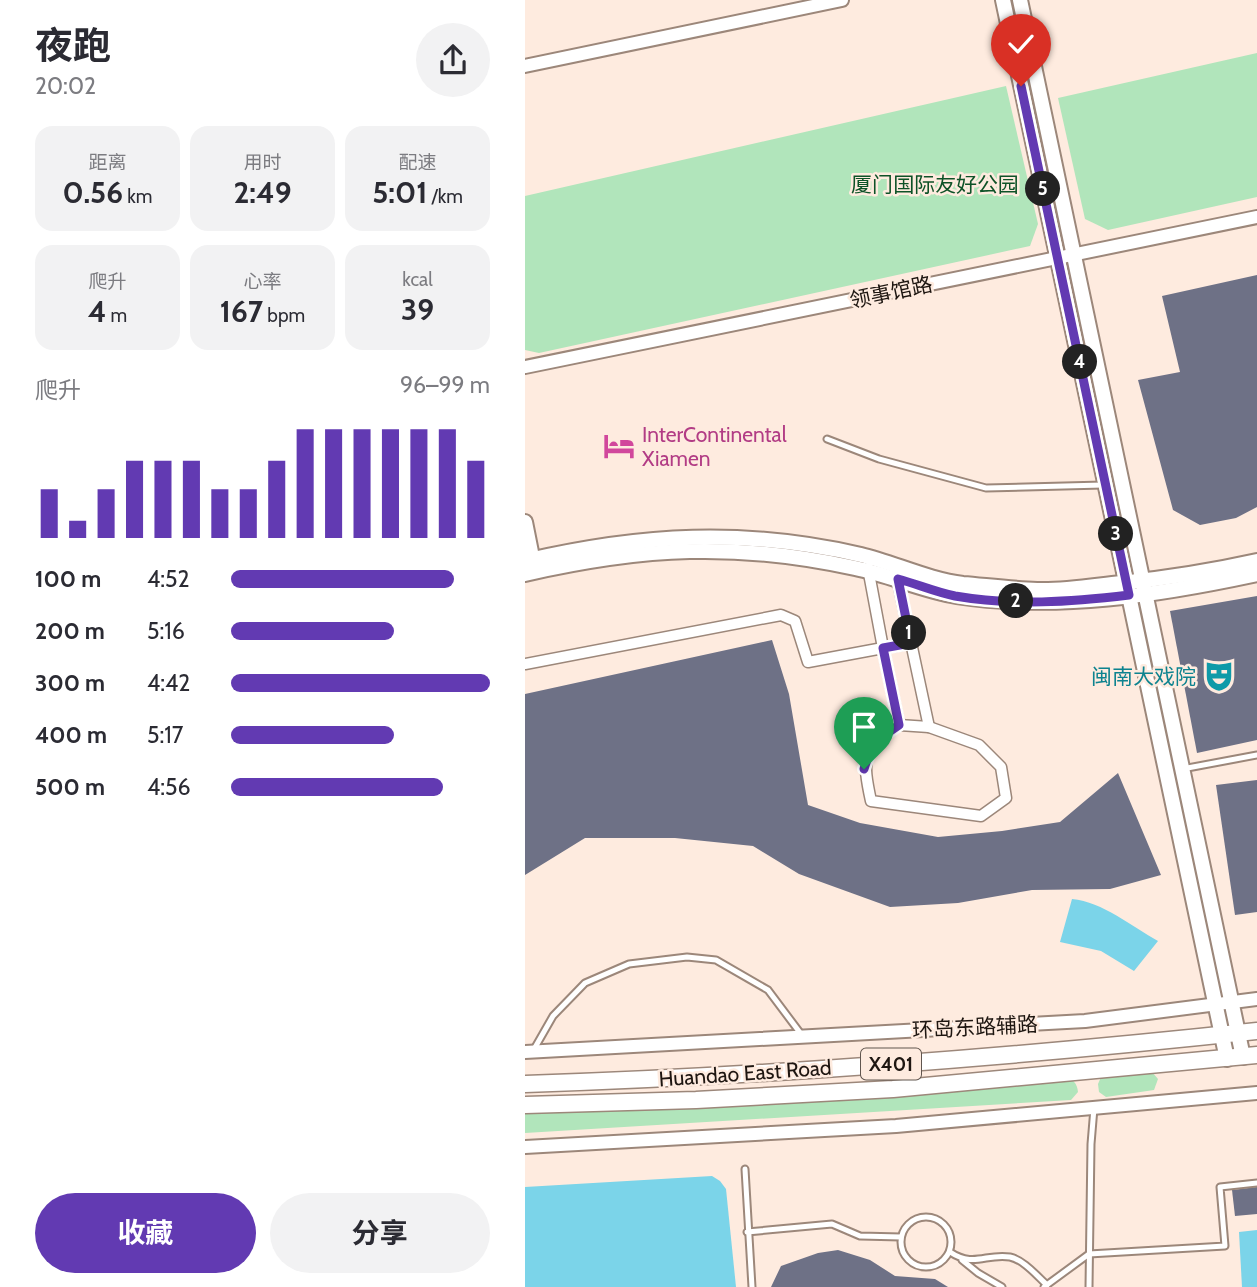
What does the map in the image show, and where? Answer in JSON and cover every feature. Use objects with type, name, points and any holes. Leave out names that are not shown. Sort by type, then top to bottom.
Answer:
[{"type":"main road","points":[[1003,0],[1215,1005],[1242,1057]]},
{"type":"main road","points":[[1020,0],[1232,1003],[1230,1034]]},
{"type":"main road","points":[[525,522],[530,566],[629,554],[715,550],[868,564],[958,583],[1009,588],[1128,589],[1257,561]]},
{"type":"main road","points":[[1144,587],[1198,587],[1257,574]]},
{"type":"main road","name":"Huandao East Road","points":[[525,1084],[889,1064],[1257,1031]]},
{"type":"main road","name":"Huandao East Road","points":[[525,1105],[696,1100],[893,1089],[1242,1057]]},
{"type":"street","points":[[525,66],[842,0]]},
{"type":"street","name":"领事馆路","points":[[525,367],[1257,217]]},
{"type":"street","points":[[868,564],[899,725]]},
{"type":"street","points":[[896,572],[929,727]]},
{"type":"street","points":[[525,664],[781,615],[795,621],[809,662],[911,643]]},
{"type":"street","points":[[899,725],[929,727],[979,745],[1002,767],[1006,798],[981,817],[871,801],[864,769],[870,748],[883,735],[899,725]]},
{"type":"street","name":"环岛东路辅路","points":[[529,1051],[1085,1021],[1257,999]]},
{"type":"street","points":[[525,1147],[896,1126],[1257,1093]]},
{"type":"lane","points":[[827,439],[879,459],[986,488],[1106,485]]},
{"type":"lane","points":[[1182,769],[1257,755]]},
{"type":"lane","points":[[529,1051],[553,1016],[585,983],[629,964],[687,957],[716,960],[768,990],[803,1037]]},
{"type":"lane","points":[[1089,1287],[1094,1108]]},
{"type":"lane","points":[[745,1170],[751,1287]]},
{"type":"lane","points":[[962,1260],[1011,1257],[1027,1266],[1046,1286],[1089,1254],[1225,1246],[1220,1187],[1257,1183]]},
{"type":"lane","points":[[917,1218],[934,1218],[941,1221],[951,1235],[950,1252],[939,1264],[931,1267],[915,1265],[904,1253],[901,1237],[904,1229],[917,1218]]},
{"type":"lane","points":[[747,1232],[832,1224],[860,1236],[901,1237]]},
{"type":"lane","points":[[950,1252],[1002,1287]]},
{"type":"green space","points":[[1257,53],[1257,197],[1108,230],[1085,219],[1058,98]]},
{"type":"green space","name":"厦门国际友好公园","points":[[1006,86],[1038,224],[1030,246],[539,353],[525,350],[525,196]]},
{"type":"green space","points":[[1152,1072],[1158,1079],[1154,1090],[1106,1097],[1099,1092],[1101,1077]]},
{"type":"green space","points":[[1065,1077],[1074,1082],[1078,1092],[1071,1100],[525,1133],[525,1113]]},
{"type":"water","points":[[1072,899],[1106,910],[1158,941],[1134,971],[1101,951],[1060,942]]},
{"type":"water","points":[[712,1176],[726,1189],[736,1287],[525,1287],[525,1187]]},
{"type":"water","points":[[1257,1230],[1257,1287],[1242,1287],[1239,1232]]},
{"type":"building","points":[[1257,275],[1257,507],[1236,518],[1200,525],[1173,510],[1138,380],[1180,372],[1162,296]]},
{"type":"building","name":"闽南大戏院","points":[[1257,596],[1257,740],[1197,753],[1170,611]]},
{"type":"building","points":[[772,640],[789,694],[808,805],[860,823],[938,837],[1002,831],[1060,822],[1118,773],[1161,875],[1110,889],[1032,890],[958,903],[890,907],[799,874],[753,846],[675,838],[585,838],[525,875],[525,694]]},
{"type":"building","points":[[1257,780],[1257,912],[1235,915],[1216,785]]},
{"type":"building","points":[[1257,1187],[1257,1214],[1235,1216],[1232,1190]]},
{"type":"building","points":[[838,1250],[870,1260],[895,1276],[935,1279],[948,1287],[771,1287],[781,1266],[818,1253]]},
{"type":"place","name":"InterContinental Xiamen","points":[[619,446]]},
{"type":"place","name":"闽南大戏院","points":[[1219,676]]},
{"type":"route","points":[[864,769],[870,748],[883,735],[899,725],[883,648],[911,643],[898,579],[956,596],[1036,603],[1129,595],[1021,86]]}]
